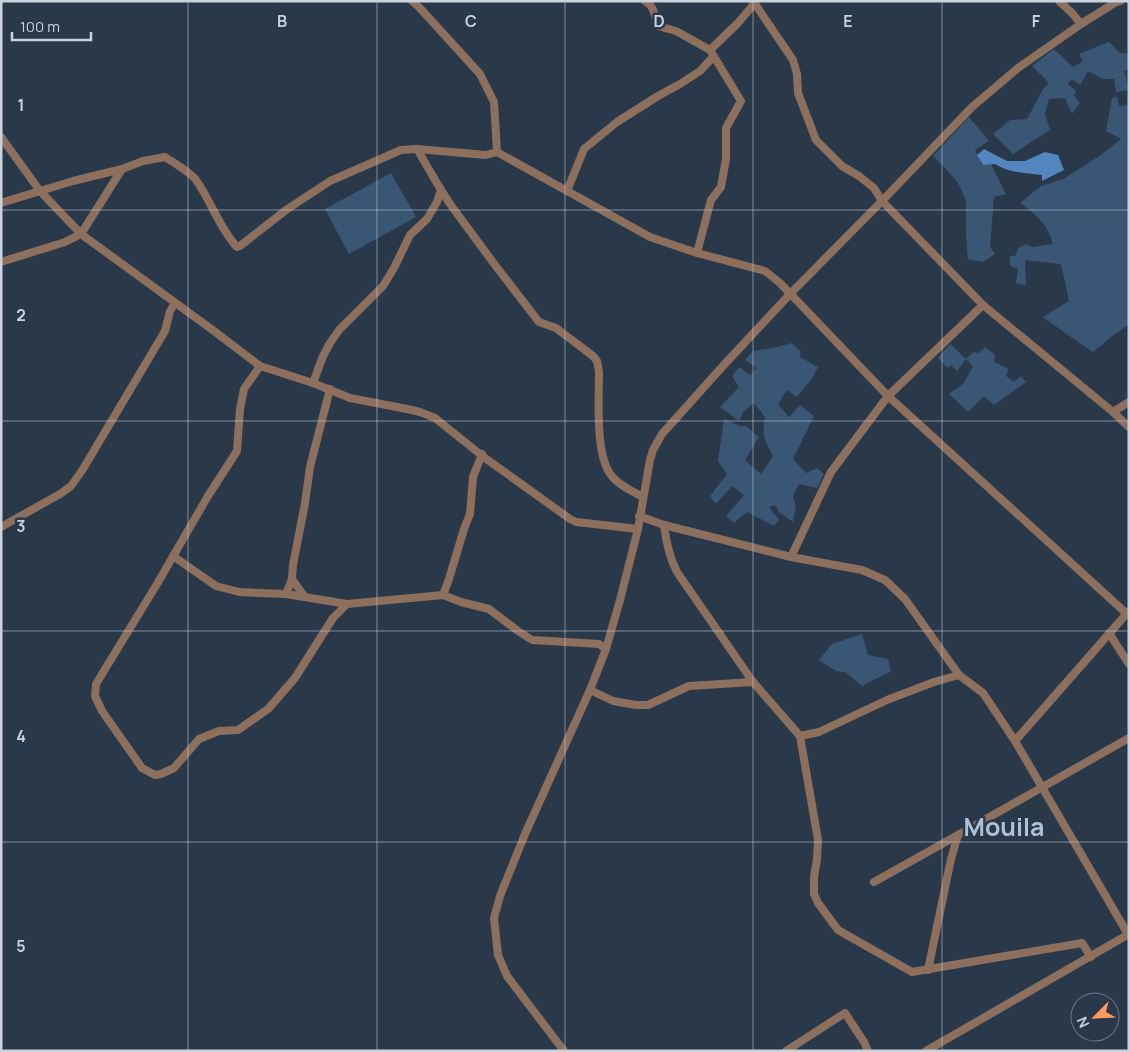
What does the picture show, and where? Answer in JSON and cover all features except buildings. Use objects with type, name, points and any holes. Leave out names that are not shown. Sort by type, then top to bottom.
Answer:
[{"type":"street","points":[[412,1],[421,4],[480,74],[494,102],[497,152]]},
{"type":"street","points":[[645,1],[652,8],[658,26],[676,31],[712,53],[740,101],[726,128],[726,159],[721,187],[711,200],[697,253]]},
{"type":"street","points":[[1059,1],[1081,24]]},
{"type":"street","points":[[564,1051],[507,976],[498,955],[494,918],[500,896],[525,834],[590,690],[606,649],[638,529],[653,450],[662,434],[722,367],[790,294],[972,107],[1018,68],[1081,24],[1120,1]]},
{"type":"street","points":[[567,191],[584,149],[617,122],[700,71],[712,53],[754,3],[793,60],[797,74],[798,93],[816,140],[842,166],[860,176],[874,188],[882,201],[982,305],[1129,427]]},
{"type":"street","points":[[1,137],[40,191],[81,234],[260,366],[313,383],[350,398],[420,412],[435,418],[570,520],[638,529]]},
{"type":"street","points":[[417,148],[441,190],[539,322],[556,328],[597,361],[602,456],[614,479],[643,497]]},
{"type":"street","points":[[1,203],[73,181],[122,169],[143,161],[165,157],[195,178],[230,240],[237,247],[247,242],[286,210],[330,180],[401,150],[417,148],[486,155],[497,152],[650,237],[697,253],[765,271],[780,283],[888,396],[1128,612],[1015,741]]},
{"type":"street","points":[[1,262],[65,242],[81,234],[122,169]]},
{"type":"street","points":[[313,383],[330,343],[340,329],[382,286],[394,268],[410,235],[427,219],[437,202],[441,190]]},
{"type":"street","points":[[1,527],[60,494],[70,486],[84,469],[165,331],[170,311],[175,303]]},
{"type":"street","points":[[791,557],[831,472],[888,396],[982,305]]},
{"type":"street","points":[[260,366],[244,389],[240,409],[237,451],[208,496],[96,684],[95,696],[102,710],[142,768],[155,775],[162,774],[174,768],[199,739],[220,731],[238,730],[268,709],[295,678],[333,618],[347,604]]},
{"type":"street","points":[[286,594],[292,579],[310,467],[330,390]]},
{"type":"street","points":[[1113,412],[1129,402]]},
{"type":"street","points":[[443,595],[470,514],[473,477],[482,454]]},
{"type":"street","points":[[639,516],[664,525],[791,557],[862,570],[885,580],[905,600],[959,675],[983,693],[1015,741],[1128,935],[926,1051]]},
{"type":"street","points":[[664,525],[666,542],[677,572],[752,682],[800,736],[818,840],[814,894],[815,899],[838,930],[912,972],[1082,943],[1091,957]]},
{"type":"street","points":[[173,556],[216,586],[238,592],[286,594],[347,604],[443,595],[489,609],[518,632],[532,640],[599,644],[606,649]]},
{"type":"street","points":[[292,579],[304,596]]},
{"type":"street","points":[[1109,633],[1129,664]]},
{"type":"street","points":[[800,736],[819,732],[887,700],[934,682],[959,675]]},
{"type":"street","points":[[590,690],[613,701],[648,705],[689,686],[752,682]]},
{"type":"street","points":[[874,882],[1129,738]]},
{"type":"street","points":[[928,970],[951,859],[958,835]]},
{"type":"street","points":[[786,1051],[845,1013],[868,1051]]},
{"type":"shaded area","points":[[1109,42],[1120,53],[1129,54],[1129,69],[1124,71],[1129,90],[1116,92],[1114,79],[1103,79],[1088,71],[1080,85],[1072,79],[1068,84],[1076,91],[1074,96],[1080,103],[1072,114],[1065,98],[1049,99],[1045,114],[1050,130],[1013,154],[993,134],[1010,120],[1027,119],[1043,89],[1049,83],[1032,66],[1054,49],[1073,67],[1083,61],[1079,54]]},
{"type":"shaded area","points":[[1117,97],[1119,106],[1129,105],[1129,320],[1128,325],[1093,352],[1043,317],[1069,301],[1061,264],[1025,260],[1026,285],[1016,283],[1018,269],[1010,266],[1010,256],[1015,256],[1018,248],[1026,244],[1032,247],[1053,244],[1041,220],[1020,203],[1041,186],[1063,179],[1098,157],[1121,139],[1106,131],[1112,98]]},
{"type":"shaded area","points":[[969,117],[989,141],[975,150],[982,165],[991,164],[1006,194],[994,197],[990,247],[995,254],[983,262],[968,259],[966,200],[958,183],[933,156]]},
{"type":"shaded area","points":[[984,149],[1007,161],[1025,161],[1045,152],[1058,155],[1064,170],[1042,181],[1042,175],[1012,171],[995,164],[983,165],[977,155]]},
{"type":"shaded area","points":[[391,173],[416,217],[349,254],[325,209]]},
{"type":"shaded area","points":[[792,343],[801,352],[800,357],[818,367],[813,377],[797,397],[787,390],[778,404],[789,417],[800,405],[814,416],[793,459],[806,473],[817,468],[824,474],[817,488],[799,484],[793,496],[796,506],[793,522],[779,512],[775,505],[769,507],[779,520],[774,526],[747,512],[734,523],[726,516],[744,495],[732,486],[716,504],[710,496],[727,474],[718,461],[724,419],[740,426],[746,426],[759,437],[745,460],[761,474],[773,456],[764,437],[765,417],[754,403],[743,412],[739,421],[720,407],[739,387],[732,376],[739,367],[750,375],[757,368],[745,360],[753,351]]},
{"type":"shaded area","points":[[950,344],[966,359],[957,371],[951,365],[948,368],[938,358]]},
{"type":"shaded area","points":[[985,347],[995,355],[994,362],[1009,369],[1006,376],[1014,382],[1021,376],[1026,382],[994,405],[984,396],[968,412],[949,394],[964,383],[973,366],[966,359],[973,352],[978,353]]},
{"type":"shaded area","points":[[862,634],[868,655],[888,659],[891,671],[862,686],[845,672],[836,671],[819,660],[832,644]]},
{"type":"district","name":"Mouila","points":[[1004,827]]}]
